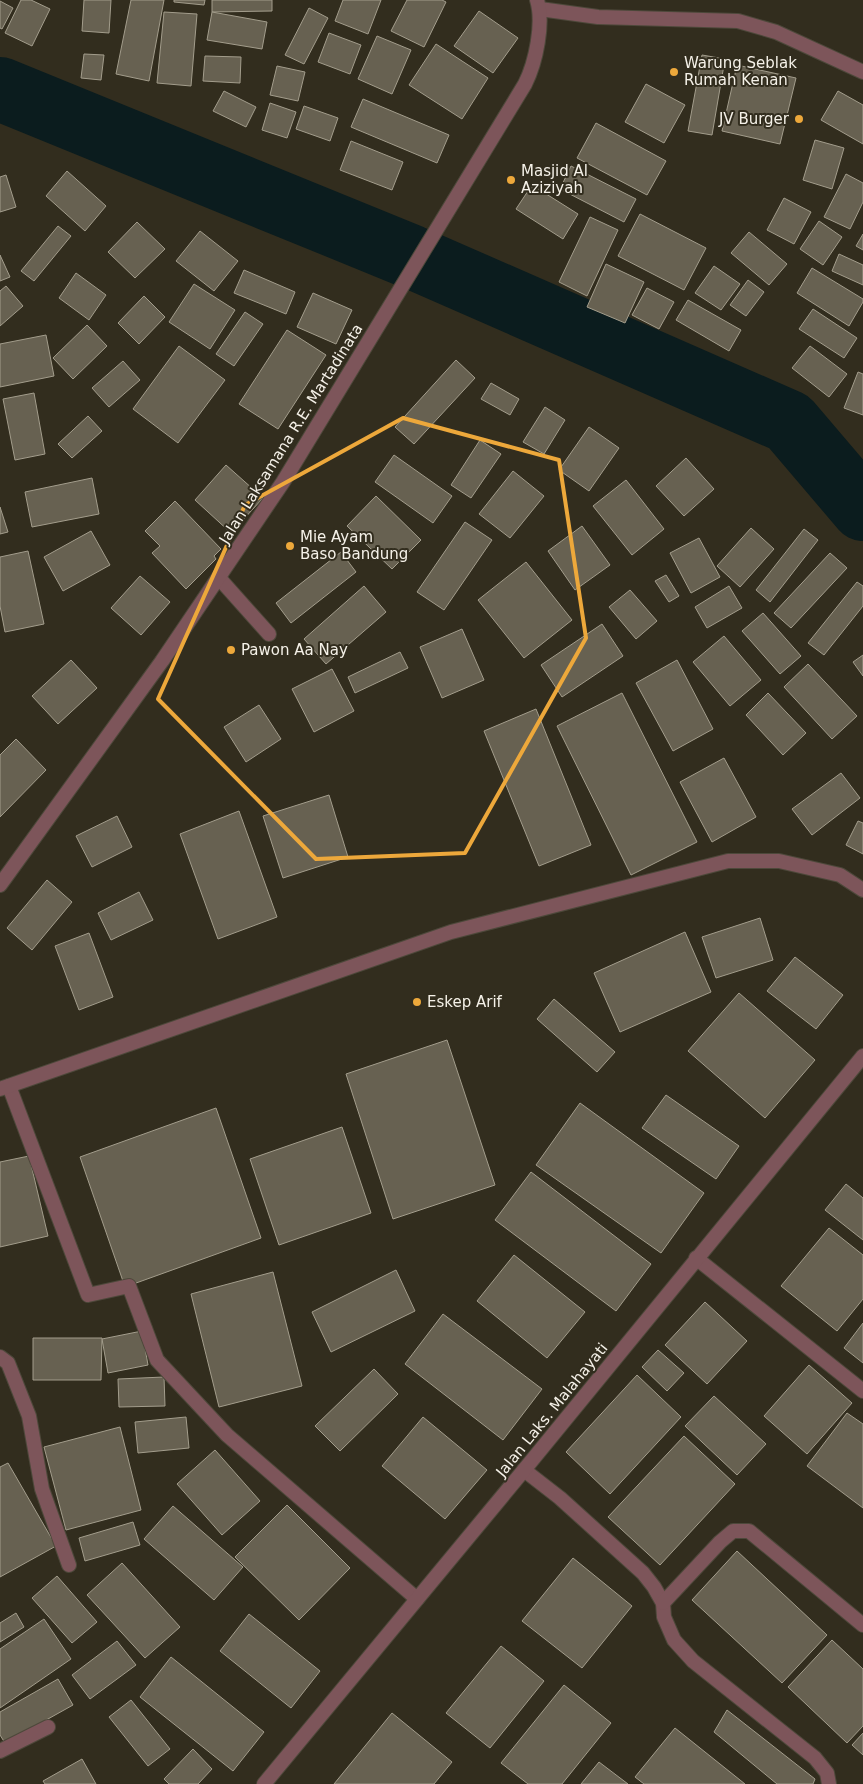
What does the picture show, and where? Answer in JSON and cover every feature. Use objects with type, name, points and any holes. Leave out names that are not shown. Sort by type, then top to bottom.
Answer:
[{"type":"street","points":[[538,5],[598,17],[738,21],[776,32],[863,72]]},
{"type":"street","name":"Jalan Laksamana R.E. Martadinata","points":[[0,885],[162,661],[284,482],[529,75],[534,63],[536,48],[538,5]]},
{"type":"street","points":[[218,578],[269,634]]},
{"type":"street","points":[[417,1599],[228,1435],[157,1360],[129,1286],[88,1295],[4,1088],[451,932],[728,862],[778,860],[840,875],[863,890]]},
{"type":"street","name":"Jalan Laks. Malahayati","points":[[264,1784],[863,1056]]},
{"type":"street","points":[[696,1258],[863,1390]]},
{"type":"street","points":[[0,1357],[8,1363],[29,1416],[42,1489],[69,1565]]},
{"type":"street","points":[[524,1470],[560,1498],[643,1573],[654,1586],[663,1603],[664,1618],[674,1640],[693,1661],[815,1758],[827,1773],[829,1784]]},
{"type":"street","points":[[663,1603],[720,1542],[734,1531],[749,1531],[863,1626]]},
{"type":"street","points":[[0,1751],[48,1727]]},
{"type":"highlighted area","points":[[403,418],[559,460],[586,638],[465,853],[316,859],[158,699],[245,505]]},
{"type":"building","points":[[21,0],[31,0],[50,9],[32,46],[5,33]]},
{"type":"building","points":[[84,0],[111,0],[109,33],[82,31]]},
{"type":"building","points":[[131,0],[164,0],[149,81],[116,74]]},
{"type":"building","points":[[174,0],[205,0],[204,5],[174,2]]},
{"type":"building","points":[[212,0],[272,0],[272,11],[212,12]]},
{"type":"building","points":[[343,0],[381,0],[368,34],[335,21]]},
{"type":"building","points":[[407,0],[442,0],[446,2],[424,47],[391,31]]},
{"type":"building","points":[[0,1],[13,8],[2,29],[0,28]]},
{"type":"building","points":[[309,8],[328,18],[304,64],[285,55]]},
{"type":"building","points":[[479,11],[518,38],[493,73],[454,46]]},
{"type":"building","points":[[164,12],[197,14],[191,86],[157,83]]},
{"type":"building","points":[[212,12],[267,22],[262,49],[207,40]]},
{"type":"building","points":[[329,33],[361,45],[350,74],[318,62]]},
{"type":"building","points":[[377,36],[411,50],[392,94],[358,79]]},
{"type":"building","points":[[436,44],[488,78],[462,119],[409,85]]},
{"type":"building","points":[[84,54],[104,55],[101,80],[81,78]]},
{"type":"building","points":[[702,55],[725,59],[712,135],[688,131]]},
{"type":"building","points":[[205,56],[241,57],[240,83],[203,81]]},
{"type":"building","points":[[737,65],[796,78],[780,144],[722,131]]},
{"type":"building","points":[[277,66],[305,72],[298,101],[270,95]]},
{"type":"building","points":[[646,84],[685,105],[664,143],[625,122]]},
{"type":"building","points":[[224,91],[256,107],[246,127],[213,111]]},
{"type":"building","points":[[838,91],[863,105],[863,144],[821,120]]},
{"type":"building","points":[[363,99],[449,135],[437,163],[351,127]]},
{"type":"building","points":[[270,103],[296,112],[287,138],[262,130]]},
{"type":"building","points":[[304,106],[338,118],[330,141],[296,129]]},
{"type":"building","points":[[596,123],[666,161],[647,195],[577,158]]},
{"type":"building","points":[[815,140],[844,148],[832,189],[803,180]]},
{"type":"building","points":[[351,141],[403,162],[392,190],[340,170]]},
{"type":"building","points":[[571,166],[636,199],[624,222],[560,189]]},
{"type":"building","points":[[67,171],[106,206],[85,231],[46,196]]},
{"type":"building","points":[[846,174],[863,183],[863,202],[850,229],[824,217]]},
{"type":"building","points":[[6,175],[16,207],[0,212],[0,177]]},
{"type":"building","points":[[532,185],[578,214],[563,239],[516,209]]},
{"type":"building","points":[[784,198],[811,212],[794,244],[767,230]]},
{"type":"building","points":[[640,214],[706,248],[684,290],[618,256]]},
{"type":"building","points":[[590,217],[618,230],[587,296],[559,282]]},
{"type":"building","points":[[819,221],[842,237],[823,265],[800,249]]},
{"type":"building","points":[[137,222],[165,249],[135,278],[108,252]]},
{"type":"building","points":[[58,226],[71,236],[34,281],[21,271]]},
{"type":"building","points":[[200,231],[238,261],[214,291],[176,261]]},
{"type":"building","points":[[749,232],[787,264],[769,285],[731,253]]},
{"type":"building","points":[[863,234],[863,250],[856,246]]},
{"type":"building","points":[[839,254],[863,265],[863,285],[832,271]]},
{"type":"building","points":[[0,255],[10,277],[0,281]]},
{"type":"building","points":[[606,264],[644,282],[625,323],[587,307]]},
{"type":"building","points":[[714,266],[740,284],[721,310],[695,293]]},
{"type":"building","points":[[812,268],[863,299],[849,326],[797,293]]},
{"type":"building","points":[[244,270],[295,292],[286,314],[234,293]]},
{"type":"building","points":[[76,273],[106,295],[89,320],[59,298]]},
{"type":"building","points":[[748,280],[764,292],[746,316],[730,305]]},
{"type":"building","points":[[194,284],[235,310],[210,349],[169,322]]},
{"type":"building","points":[[6,286],[23,306],[0,326],[0,291]]},
{"type":"building","points":[[647,288],[674,302],[659,329],[632,315]]},
{"type":"building","points":[[313,293],[352,310],[336,344],[297,327]]},
{"type":"building","points":[[144,296],[165,317],[139,344],[118,323]]},
{"type":"building","points":[[688,300],[741,330],[729,351],[676,320]]},
{"type":"building","points":[[813,309],[857,338],[844,358],[799,329]]},
{"type":"building","points":[[245,312],[263,324],[234,366],[216,354]]},
{"type":"building","points":[[87,325],[107,346],[73,379],[53,358]]},
{"type":"building","points":[[287,330],[326,355],[278,429],[239,404]]},
{"type":"building","points":[[46,335],[54,376],[0,387],[0,344]]},
{"type":"building","points":[[179,346],[225,380],[178,443],[133,409]]},
{"type":"building","points":[[810,346],[847,374],[829,397],[792,368]]},
{"type":"building","points":[[456,360],[475,378],[414,444],[395,427]]},
{"type":"building","points":[[123,361],[140,380],[109,407],[92,388]]},
{"type":"building","points":[[858,372],[863,374],[863,415],[844,408]]},
{"type":"building","points":[[491,383],[519,399],[510,415],[481,399]]},
{"type":"building","points":[[34,393],[45,454],[15,460],[3,399]]},
{"type":"building","points":[[545,407],[565,420],[544,454],[523,442]]},
{"type":"building","points":[[88,416],[102,431],[72,458],[58,444]]},
{"type":"building","points":[[589,427],[619,448],[589,491],[559,470]]},
{"type":"building","points":[[480,440],[501,454],[471,498],[451,485]]},
{"type":"building","points":[[394,455],[452,496],[433,523],[375,482]]},
{"type":"building","points":[[686,458],[714,489],[684,516],[656,486]]},
{"type":"building","points":[[226,465],[263,498],[231,533],[195,500]]},
{"type":"building","points":[[513,471],[544,496],[510,538],[479,514]]},
{"type":"building","points":[[92,478],[99,514],[32,527],[25,492]]},
{"type":"building","points":[[626,480],[664,529],[632,555],[593,506]]},
{"type":"building","points":[[376,496],[421,540],[392,569],[347,526]]},
{"type":"building","points":[[175,501],[221,549],[214,556],[216,559],[186,589],[152,553],[160,546],[145,531]]},
{"type":"building","points":[[0,507],[8,532],[0,534]]},
{"type":"building","points":[[465,522],[492,540],[444,610],[417,592]]},
{"type":"building","points":[[582,526],[610,565],[575,590],[548,551]]},
{"type":"building","points":[[751,528],[774,549],[740,587],[717,566]]},
{"type":"building","points":[[804,529],[818,540],[770,602],[756,590]]},
{"type":"building","points":[[91,531],[110,565],[63,591],[44,557]]},
{"type":"building","points":[[699,538],[720,577],[691,593],[670,553]]},
{"type":"building","points":[[28,551],[44,624],[5,632],[0,606],[0,557]]},
{"type":"building","points":[[341,552],[356,572],[291,623],[276,603]]},
{"type":"building","points":[[830,553],[847,568],[791,628],[774,613]]},
{"type":"building","points":[[526,562],[572,620],[524,658],[478,600]]},
{"type":"building","points":[[666,575],[679,596],[669,602],[655,581]]},
{"type":"building","points":[[140,576],[170,602],[141,635],[111,608]]},
{"type":"building","points":[[857,582],[863,586],[863,606],[824,655],[808,643]]},
{"type":"building","points":[[364,586],[386,612],[326,664],[304,639]]},
{"type":"building","points":[[729,586],[742,608],[707,628],[695,607]]},
{"type":"building","points":[[630,590],[657,621],[636,639],[609,607]]},
{"type":"building","points":[[763,613],[801,656],[780,674],[742,631]]},
{"type":"building","points":[[602,624],[623,656],[562,697],[541,665]]},
{"type":"building","points":[[462,629],[484,680],[442,698],[420,647]]},
{"type":"building","points":[[724,636],[761,680],[730,706],[693,662]]},
{"type":"building","points":[[400,652],[408,668],[355,693],[348,677]]},
{"type":"building","points":[[863,655],[863,676],[853,662]]},
{"type":"building","points":[[71,660],[97,688],[58,724],[32,696]]},
{"type":"building","points":[[677,660],[713,729],[673,751],[636,683]]},
{"type":"building","points":[[808,664],[857,716],[832,739],[784,687]]},
{"type":"building","points":[[332,669],[354,711],[314,732],[292,689]]},
{"type":"building","points":[[622,693],[697,842],[631,875],[557,726]]},
{"type":"building","points":[[768,693],[806,733],[783,755],[746,715]]},
{"type":"building","points":[[259,705],[281,739],[246,762],[224,727]]},
{"type":"building","points":[[536,709],[591,845],[539,866],[484,731]]},
{"type":"building","points":[[16,739],[46,770],[0,817],[0,755]]},
{"type":"building","points":[[724,758],[756,817],[712,842],[680,782]]},
{"type":"building","points":[[841,773],[860,798],[812,835],[792,809]]},
{"type":"building","points":[[329,795],[348,857],[283,878],[263,816]]},
{"type":"building","points":[[239,811],[277,917],[218,939],[180,834]]},
{"type":"building","points":[[117,816],[132,847],[92,867],[76,836]]},
{"type":"building","points":[[858,821],[863,823],[863,854],[846,845]]},
{"type":"building","points":[[47,880],[72,902],[32,950],[7,928]]},
{"type":"building","points":[[139,892],[153,920],[111,940],[98,913]]},
{"type":"building","points":[[760,918],[773,960],[716,978],[702,937]]},
{"type":"building","points":[[685,932],[711,992],[620,1032],[594,973]]},
{"type":"building","points":[[89,933],[113,997],[79,1010],[55,946]]},
{"type":"building","points":[[795,957],[843,995],[816,1029],[767,991]]},
{"type":"building","points":[[739,993],[815,1060],[765,1118],[688,1051]]},
{"type":"building","points":[[554,999],[615,1052],[597,1072],[537,1019]]},
{"type":"building","points":[[447,1040],[495,1185],[393,1219],[346,1074]]},
{"type":"building","points":[[666,1095],[739,1146],[716,1179],[642,1128]]},
{"type":"building","points":[[580,1103],[704,1193],[661,1253],[536,1165]]},
{"type":"building","points":[[216,1108],[261,1238],[125,1287],[80,1157]]},
{"type":"building","points":[[342,1127],[371,1213],[279,1245],[250,1159]]},
{"type":"building","points":[[29,1156],[48,1236],[0,1247],[0,1162]]},
{"type":"building","points":[[531,1172],[651,1264],[616,1311],[495,1220]]},
{"type":"building","points":[[846,1184],[863,1198],[863,1240],[825,1210]]},
{"type":"building","points":[[829,1228],[863,1255],[863,1299],[837,1331],[781,1286]]},
{"type":"building","points":[[514,1255],[585,1312],[547,1358],[477,1301]]},
{"type":"building","points":[[396,1270],[415,1311],[331,1352],[312,1312]]},
{"type":"building","points":[[273,1272],[302,1386],[219,1407],[191,1294]]},
{"type":"building","points":[[705,1302],[747,1341],[707,1384],[665,1345]]},
{"type":"building","points":[[443,1314],[542,1389],[503,1440],[405,1364]]},
{"type":"building","points":[[863,1323],[863,1363],[844,1348]]},
{"type":"building","points":[[142,1331],[148,1365],[108,1373],[102,1339]]},
{"type":"building","points":[[33,1338],[102,1338],[101,1380],[33,1380]]},
{"type":"building","points":[[658,1350],[684,1373],[667,1391],[642,1367]]},
{"type":"building","points":[[809,1365],[852,1403],[807,1454],[764,1416]]},
{"type":"building","points":[[374,1369],[398,1394],[340,1451],[315,1426]]},
{"type":"building","points":[[637,1375],[681,1417],[610,1494],[566,1452]]},
{"type":"building","points":[[164,1377],[165,1406],[119,1407],[118,1379]]},
{"type":"building","points":[[714,1396],[766,1444],[737,1475],[685,1426]]},
{"type":"building","points":[[847,1413],[863,1424],[863,1508],[807,1466]]},
{"type":"building","points":[[186,1417],[189,1448],[138,1453],[135,1422]]},
{"type":"building","points":[[423,1417],[487,1470],[445,1519],[382,1466]]},
{"type":"building","points":[[120,1427],[141,1510],[66,1530],[44,1447]]},
{"type":"building","points":[[684,1436],[735,1484],[660,1565],[608,1517]]},
{"type":"building","points":[[215,1450],[260,1501],[222,1535],[177,1484]]},
{"type":"building","points":[[8,1463],[56,1546],[0,1577],[0,1467]]},
{"type":"building","points":[[287,1505],[350,1568],[299,1620],[235,1557]]},
{"type":"building","points":[[173,1506],[243,1567],[214,1600],[144,1539]]},
{"type":"building","points":[[133,1522],[140,1545],[85,1561],[79,1538]]},
{"type":"building","points":[[737,1551],[827,1635],[782,1683],[692,1600]]},
{"type":"building","points":[[573,1558],[632,1606],[582,1668],[522,1621]]},
{"type":"building","points":[[122,1563],[180,1627],[145,1658],[87,1595]]},
{"type":"building","points":[[57,1576],[97,1622],[72,1643],[32,1598]]},
{"type":"building","points":[[16,1613],[24,1627],[0,1642],[0,1623]]},
{"type":"building","points":[[249,1614],[320,1671],[291,1708],[220,1651]]},
{"type":"building","points":[[44,1619],[71,1659],[0,1708],[0,1649]]},
{"type":"building","points":[[832,1640],[863,1669],[863,1726],[847,1743],[788,1687]]},
{"type":"building","points":[[117,1641],[136,1665],[90,1699],[72,1675]]},
{"type":"building","points":[[501,1646],[544,1681],[490,1748],[446,1713]]},
{"type":"building","points":[[171,1657],[264,1732],[233,1771],[140,1697]]},
{"type":"building","points":[[58,1679],[73,1705],[5,1743],[0,1735],[0,1712]]},
{"type":"building","points":[[564,1685],[611,1723],[562,1784],[528,1784],[501,1763]]},
{"type":"building","points":[[131,1700],[170,1749],[148,1766],[109,1717]]},
{"type":"building","points":[[727,1710],[815,1779],[813,1784],[777,1784],[714,1732]]},
{"type":"building","points":[[392,1713],[452,1762],[434,1784],[334,1784]]},
{"type":"building","points":[[675,1728],[745,1784],[644,1784],[635,1777]]},
{"type":"building","points":[[863,1733],[863,1755],[852,1745]]},
{"type":"building","points":[[193,1749],[212,1769],[198,1784],[169,1784],[164,1779]]},
{"type":"building","points":[[82,1759],[96,1784],[45,1784],[43,1781]]},
{"type":"building","points":[[599,1762],[628,1784],[581,1784]]},
{"type":"waterway","points":[[0,89],[412,257],[789,422],[863,509]]},
{"type":"place","name":"Warung Seblak Rumah Kenan","points":[[674,72]]},
{"type":"place","name":"JV Burger","points":[[799,119]]},
{"type":"place","name":"Masjid Al Aziziyah","points":[[511,180]]},
{"type":"place","name":"Mie Ayam Baso Bandung","points":[[290,546]]},
{"type":"place","name":"Pawon Aa Nay","points":[[231,650]]},
{"type":"place","name":"Eskep Arif","points":[[417,1002]]}]
